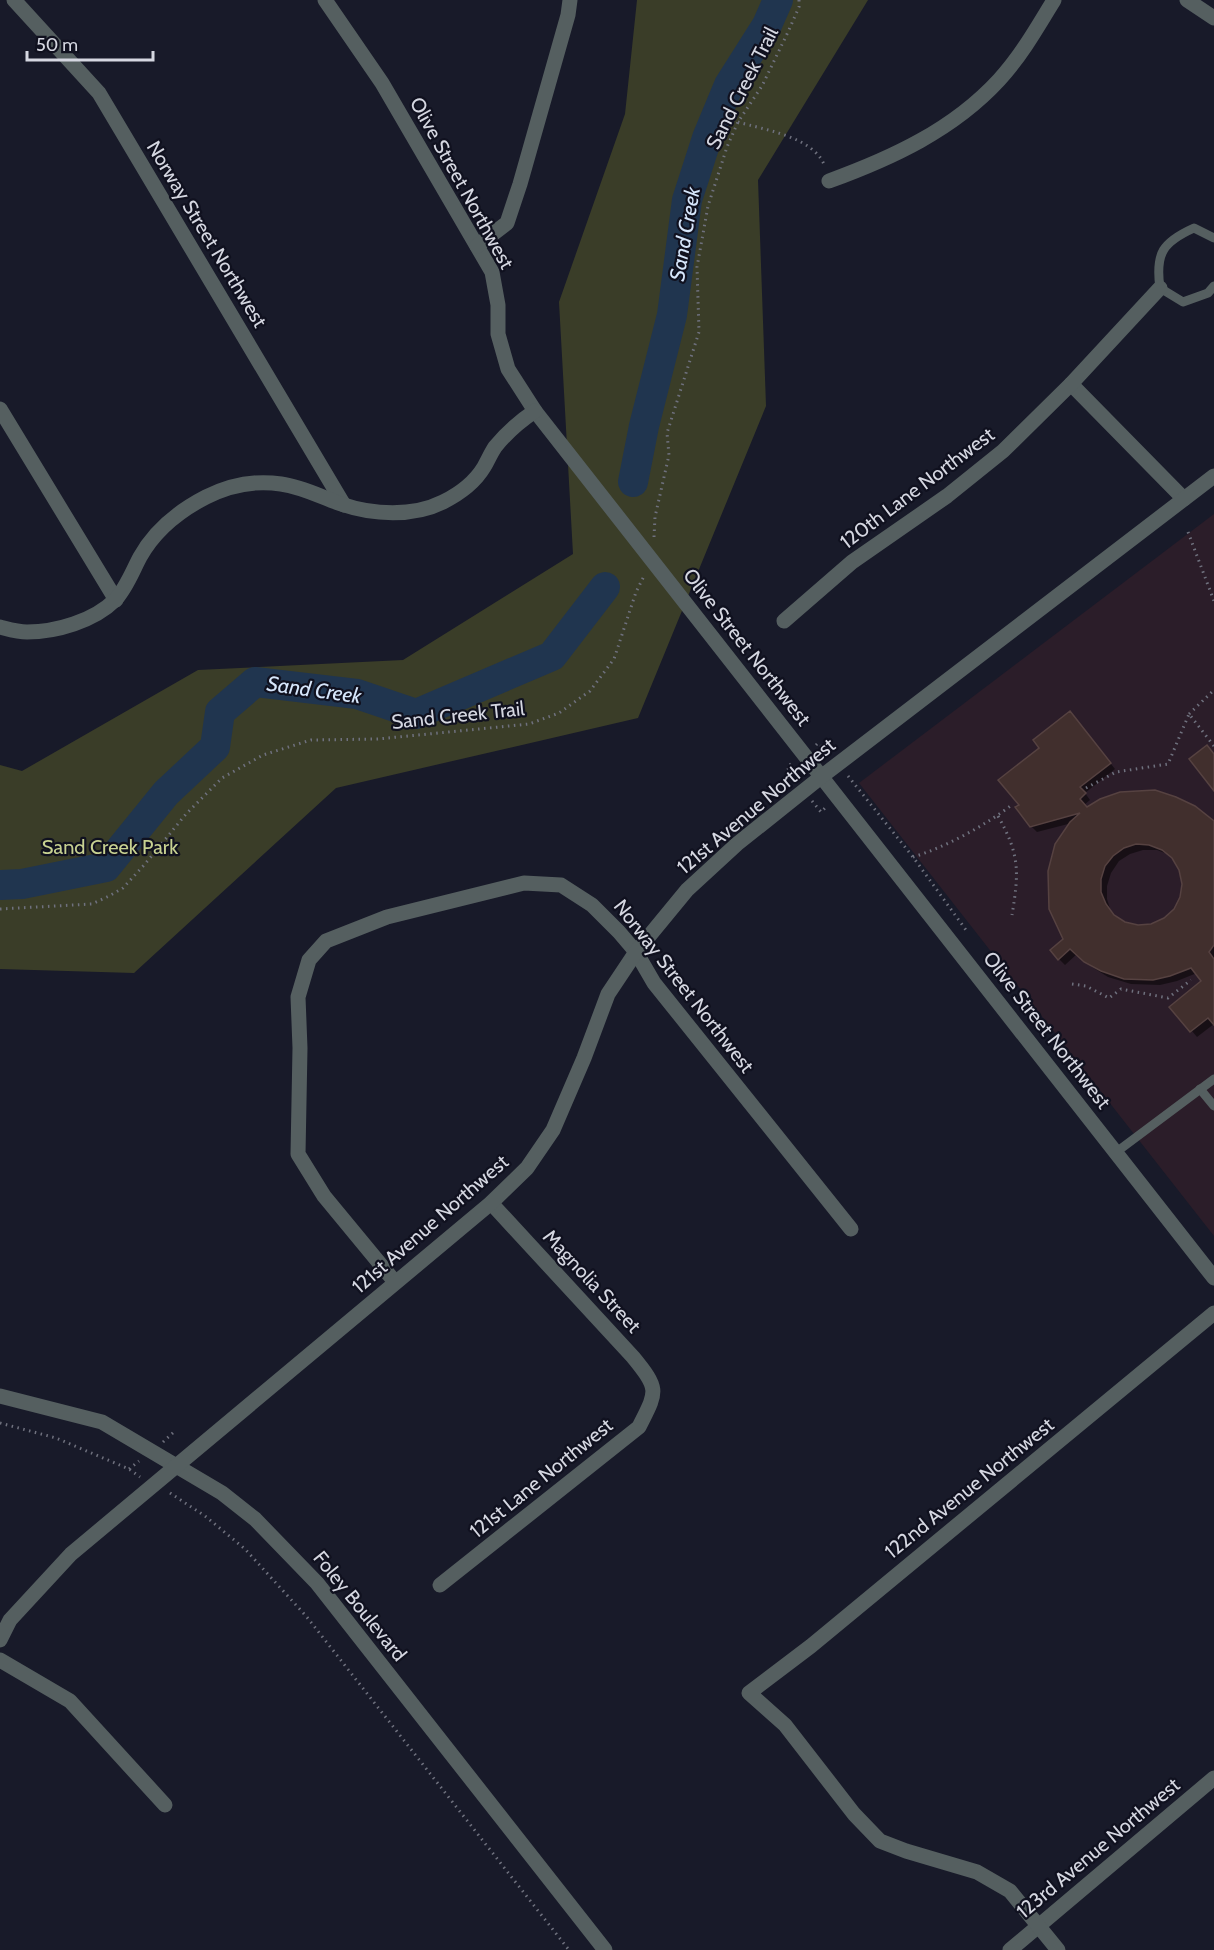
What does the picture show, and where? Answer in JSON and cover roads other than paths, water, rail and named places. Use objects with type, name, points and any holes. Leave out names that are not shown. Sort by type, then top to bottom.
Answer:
[{"type":"street","name":"Norway Street Northwest","points":[[14,0],[99,93],[344,505]]},
{"type":"street","name":"Olive Street Northwest","points":[[325,0],[382,83],[492,272],[498,305],[498,334],[508,369],[536,411],[1214,1278]]},
{"type":"street","points":[[477,246],[507,223],[533,139],[568,15],[570,0]]},
{"type":"street","points":[[829,181],[903,151],[938,131],[968,109],[998,80],[1028,42],[1054,0]]},
{"type":"street","points":[[1187,0],[1214,18]]},
{"type":"street","name":"120th Lane Northwest","points":[[784,621],[852,562],[976,473],[1027,429],[1160,288]]},
{"type":"street","points":[[1071,384],[1184,499]]},
{"type":"street","points":[[0,409],[116,600]]},
{"type":"street","points":[[0,627],[26,632],[60,628],[90,617],[116,600],[152,539],[183,510],[208,496],[236,485],[281,484],[305,489],[344,505],[390,514],[404,513],[442,503],[471,482],[483,469],[495,448],[508,432],[536,411]]},
{"type":"street","name":"121st Avenue Northwest","points":[[0,1640],[10,1620],[71,1554],[491,1203],[526,1168],[553,1130],[608,994],[636,952],[687,890],[737,844],[821,777],[1214,476]]},
{"type":"street","name":"Norway Street Northwest","points":[[395,1282],[324,1196],[298,1154],[300,1048],[298,997],[309,960],[326,940],[387,917],[524,883],[561,885],[592,905],[636,952],[654,983],[851,1229]]},
{"type":"street","name":"Magnolia Street","points":[[491,1203],[633,1357],[650,1377],[653,1393]]},
{"type":"street","name":"122nd Avenue Northwest","points":[[1039,1925],[1010,1891],[977,1872],[880,1841],[854,1814],[785,1725],[749,1692],[820,1638],[1214,1313]]},
{"type":"street","name":"121st Lane Northwest","points":[[440,1585],[639,1427],[654,1397],[653,1393]]},
{"type":"street","name":"Foley Boulevard","points":[[0,1396],[102,1422],[222,1493],[255,1519],[317,1583],[605,1950]]},
{"type":"street","points":[[0,1660],[70,1701],[165,1805]]},
{"type":"street","name":"123rd Avenue Northwest","points":[[1010,1950],[1214,1778]]},
{"type":"street","points":[[1039,1925],[1059,1950]]},
{"type":"lane","points":[[1214,238],[1194,228],[1178,236],[1160,253],[1158,270],[1160,288],[1184,302],[1208,293],[1214,286]]},
{"type":"lane","points":[[1115,1152],[1214,1079]]},
{"type":"lane","points":[[1200,1089],[1214,1106]]},
{"type":"waterway","name":"Sand Creek","points":[[633,482],[644,426],[672,315],[687,200],[707,138],[729,85],[767,25],[778,0]]},
{"type":"waterway","name":"Sand Creek","points":[[0,885],[22,884],[106,867],[166,793],[215,747],[220,712],[255,682],[357,694],[416,714],[552,656],[605,587]]},
{"type":"park label","name":"Sand Creek Park","points":[[110,847]]}]
